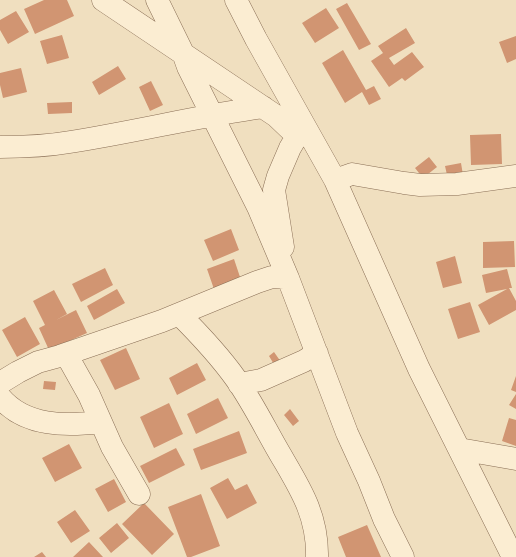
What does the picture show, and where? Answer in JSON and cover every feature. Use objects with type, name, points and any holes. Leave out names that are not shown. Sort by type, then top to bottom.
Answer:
[{"type":"street","points":[[103,0],[302,134]]},
{"type":"street","points":[[157,0],[183,53],[188,67],[258,207],[288,278],[347,433],[369,481],[384,519],[403,557]]},
{"type":"street","points":[[236,0],[302,134],[335,180],[419,368],[513,557]]},
{"type":"street","points":[[0,147],[68,143],[141,130],[178,121],[263,107]]},
{"type":"street","points":[[288,278],[274,190],[278,176],[290,148],[302,134]]},
{"type":"street","points":[[335,180],[352,174],[420,185],[457,184],[516,176]]},
{"type":"street","points":[[0,383],[38,362],[66,354],[179,314],[257,282],[272,277],[288,278]]},
{"type":"street","points":[[179,314],[216,354],[239,384],[305,496],[311,511],[315,528],[317,557]]},
{"type":"street","points":[[239,384],[261,380],[304,361],[317,353]]},
{"type":"street","points":[[66,354],[86,389],[112,447],[139,494]]},
{"type":"street","points":[[0,397],[6,404],[16,411],[48,424],[84,424],[101,422]]},
{"type":"street","points":[[459,449],[516,459]]},
{"type":"building","points":[[44,0],[67,0],[74,16],[35,34],[24,9]]},
{"type":"building","points":[[347,3],[371,44],[359,50],[336,9]]},
{"type":"building","points":[[326,8],[339,28],[315,43],[302,23]]},
{"type":"building","points":[[16,11],[29,32],[8,44],[0,30],[0,20]]},
{"type":"building","points":[[406,28],[415,43],[389,58],[394,65],[412,52],[424,67],[405,81],[402,78],[389,87],[371,61],[383,53],[378,46]]},
{"type":"building","points":[[62,35],[69,58],[47,64],[40,41]]},
{"type":"building","points":[[516,36],[516,59],[507,63],[499,42]]},
{"type":"building","points":[[343,50],[366,90],[374,86],[381,99],[369,105],[362,92],[345,103],[322,63]]},
{"type":"building","points":[[118,66],[126,79],[99,95],[92,82]]},
{"type":"building","points":[[21,68],[27,92],[3,98],[0,85],[0,73]]},
{"type":"building","points":[[151,81],[163,105],[150,111],[139,87]]},
{"type":"building","points":[[72,102],[72,113],[48,114],[47,103]]},
{"type":"building","points":[[501,134],[502,164],[471,165],[470,135]]},
{"type":"building","points":[[429,157],[437,167],[423,178],[415,168]]},
{"type":"building","points":[[461,163],[464,181],[449,184],[445,166]]},
{"type":"building","points":[[231,229],[239,250],[213,261],[204,240]]},
{"type":"building","points":[[514,241],[515,267],[483,268],[483,242]]},
{"type":"building","points":[[455,256],[462,283],[443,288],[436,262]]},
{"type":"building","points":[[234,259],[242,283],[215,292],[207,269]]},
{"type":"building","points":[[105,268],[113,285],[81,302],[72,284]]},
{"type":"building","points":[[507,269],[512,288],[509,288],[516,301],[516,310],[489,325],[478,305],[507,289],[486,293],[482,275]]},
{"type":"building","points":[[117,289],[125,303],[94,320],[87,306]]},
{"type":"building","points":[[54,290],[67,314],[56,320],[76,310],[87,333],[49,350],[39,328],[45,325],[33,301]]},
{"type":"building","points":[[470,302],[480,332],[458,339],[448,309]]},
{"type":"building","points":[[25,317],[40,344],[17,357],[2,330]]},
{"type":"building","points":[[126,348],[140,379],[115,390],[100,360]]},
{"type":"building","points":[[274,352],[281,362],[275,366],[269,356]]},
{"type":"building","points":[[197,363],[206,380],[177,395],[169,378]]},
{"type":"building","points":[[516,376],[516,392],[511,390]]},
{"type":"building","points":[[44,381],[56,382],[55,390],[43,389]]},
{"type":"building","points":[[516,394],[516,409],[509,405]]},
{"type":"building","points":[[218,398],[228,418],[196,434],[187,414]]},
{"type":"building","points":[[169,403],[183,434],[154,448],[140,417]]},
{"type":"building","points":[[290,409],[299,421],[293,426],[284,415]]},
{"type":"building","points":[[509,418],[516,420],[516,446],[502,441]]},
{"type":"building","points":[[239,431],[247,453],[201,470],[193,449]]},
{"type":"building","points":[[69,444],[82,468],[55,482],[42,458]]},
{"type":"building","points":[[176,448],[185,465],[149,483],[140,466]]},
{"type":"building","points":[[228,478],[235,490],[247,484],[257,503],[227,519],[210,488]]},
{"type":"building","points":[[114,479],[126,502],[108,512],[95,489]]},
{"type":"building","points":[[201,494],[220,546],[191,557],[187,557],[168,507]]},
{"type":"building","points":[[144,503],[174,534],[152,555],[122,524]]},
{"type":"building","points":[[75,510],[90,531],[71,543],[57,522]]},
{"type":"building","points":[[117,523],[129,538],[111,553],[99,538]]},
{"type":"building","points":[[367,525],[381,557],[346,557],[338,537]]},
{"type":"building","points":[[89,542],[103,557],[73,557]]},
{"type":"building","points":[[42,552],[46,557],[34,557]]}]
